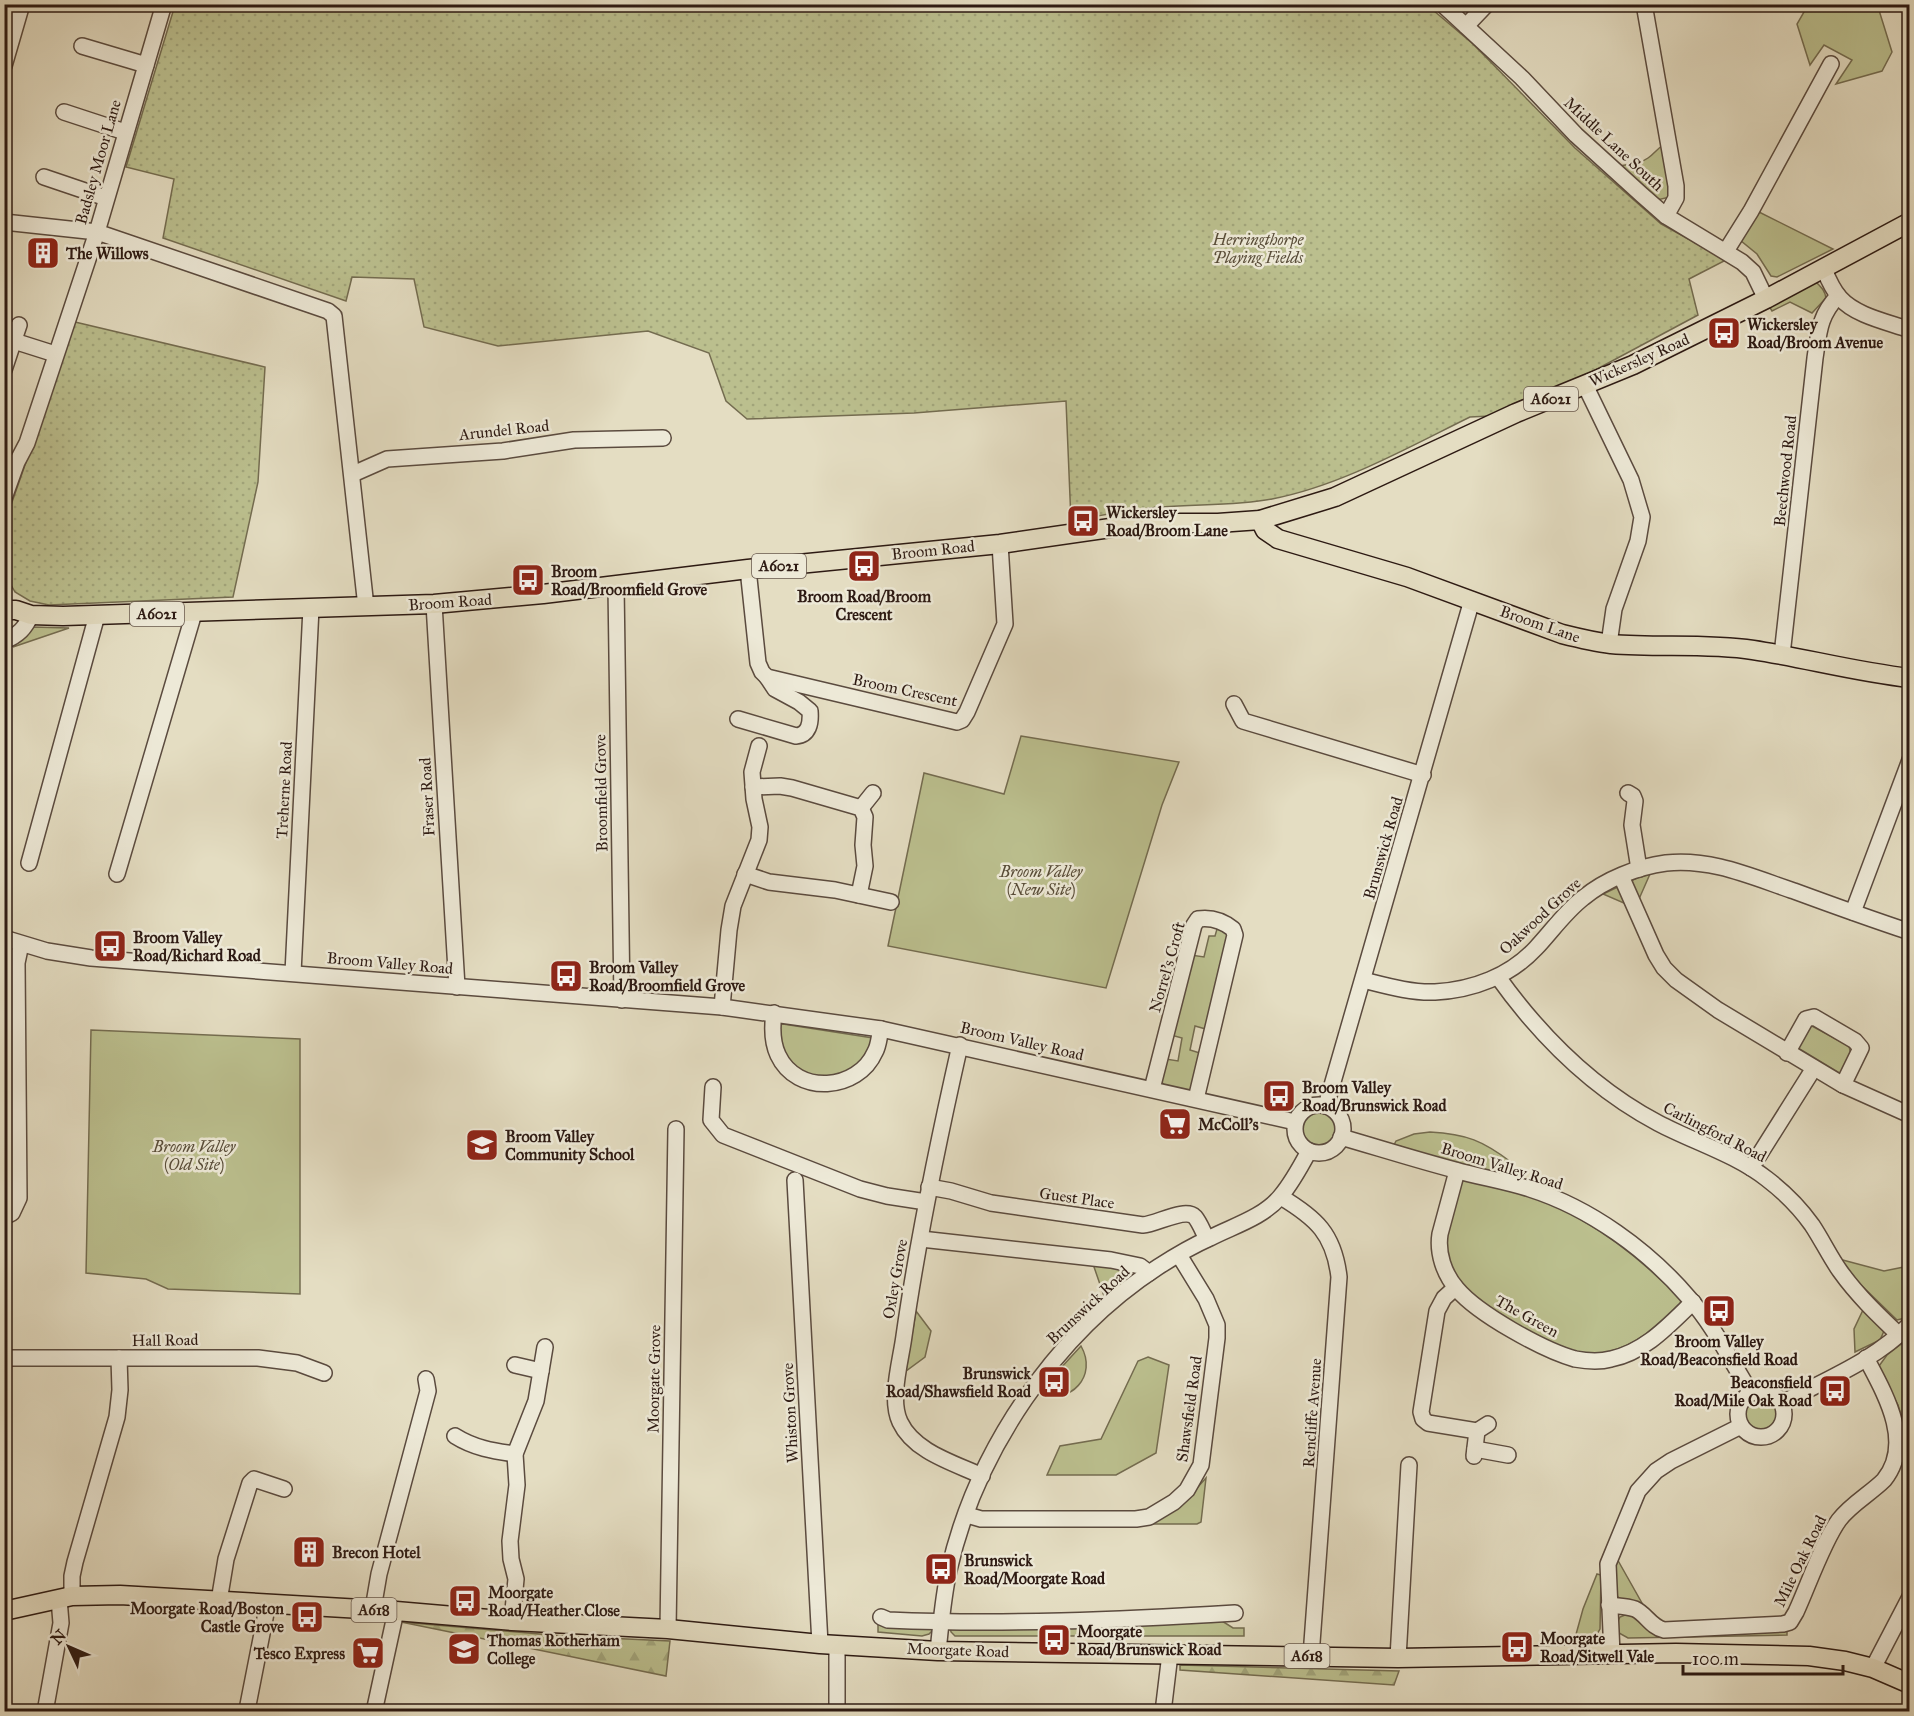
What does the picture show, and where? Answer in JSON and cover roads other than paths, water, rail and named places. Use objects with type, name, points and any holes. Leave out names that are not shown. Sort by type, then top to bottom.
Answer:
[{"type":"main road","name":"Wickersley Road","points":[[1260,520],[1335,497],[1516,413],[1671,347],[1910,222]]},
{"type":"main road","name":"Broom Lane","points":[[1260,520],[1265,530],[1278,538],[1407,577],[1562,634],[1609,644],[1707,646],[1752,650],[1869,674],[1910,678]]},
{"type":"main road","name":"Broom Road","points":[[17,612],[96,615],[434,604],[1000,544],[1145,523],[1226,523],[1260,520]]},
{"type":"main road","points":[[4,596],[17,612]]},
{"type":"main road","name":"Moorgate Road","points":[[4,1611],[65,1597],[120,1595],[668,1629],[828,1644],[938,1651],[1398,1658],[1676,1653],[1809,1656],[1873,1668],[1910,1684]]},
{"type":"street","points":[[4,66],[22,4]]},
{"type":"street","name":"Middle Lane South","points":[[1442,4],[1522,78],[1576,135],[1666,216],[1726,251],[1753,272],[1766,299]]},
{"type":"street","points":[[1466,26],[1487,4]]},
{"type":"street","points":[[1644,4],[1676,186],[1676,198],[1666,216]]},
{"type":"street","name":"Badsley Moor Lane","points":[[4,498],[11,460],[27,442],[97,232],[146,65],[161,5]]},
{"type":"street","points":[[82,46],[146,65]]},
{"type":"street","points":[[1726,251],[1746,220],[1831,64]]},
{"type":"street","points":[[64,112],[125,132]]},
{"type":"street","points":[[44,177],[106,198]]},
{"type":"street","points":[[4,222],[97,232],[328,311],[334,316],[366,607]]},
{"type":"street","points":[[1824,269],[1838,297],[1852,308],[1910,330]]},
{"type":"street","name":"Beechwood Road","points":[[1782,655],[1817,348],[1822,318],[1838,297]]},
{"type":"street","points":[[4,370],[19,325]]},
{"type":"street","points":[[14,341],[55,354]]},
{"type":"street","points":[[1585,385],[1631,480],[1642,517],[1638,541],[1614,609],[1609,644]]},
{"type":"street","name":"Arundel Road","points":[[353,474],[387,459],[503,451],[574,440],[663,438]]},
{"type":"street","name":"Broom Crescent","points":[[767,677],[948,721],[962,720],[1005,624],[1000,544]]},
{"type":"street","points":[[738,719],[802,736],[807,732],[811,718],[810,711],[799,702],[774,689],[758,663],[748,569]]},
{"type":"street","name":"Broomfield Grove","points":[[616,586],[622,1000]]},
{"type":"street","name":"Brunswick Road","points":[[1326,1106],[1472,600]]},
{"type":"street","name":"Fraser Road","points":[[434,604],[457,987]]},
{"type":"street","name":"Treherne Road","points":[[293,973],[311,608]]},
{"type":"street","points":[[4,641],[14,637],[25,628],[17,612]]},
{"type":"street","points":[[117,874],[194,613]]},
{"type":"street","points":[[29,863],[96,615]]},
{"type":"street","points":[[1234,704],[1244,721],[1423,775]]},
{"type":"street","points":[[722,1007],[730,919],[737,892],[759,840],[760,827],[753,787],[754,762],[759,746]]},
{"type":"street","points":[[1853,912],[1910,760]]},
{"type":"street","points":[[753,787],[792,788],[861,808],[865,817],[863,845],[865,866],[860,895]]},
{"type":"street","points":[[861,808],[873,793]]},
{"type":"street","points":[[1628,793],[1635,801],[1632,825],[1640,869]]},
{"type":"street","name":"Oakwood Grove","points":[[1363,980],[1405,990],[1434,992],[1475,986],[1512,969],[1535,949],[1582,899],[1608,881],[1640,869],[1666,863],[1728,868],[1910,932]]},
{"type":"street","points":[[745,874],[769,882],[860,895],[891,902]]},
{"type":"street","points":[[1621,876],[1664,968],[1695,995],[1843,1085],[1910,1115]]},
{"type":"street","name":"Norrel's Croft","points":[[1152,1089],[1194,926],[1198,919],[1205,918],[1233,929],[1235,935],[1196,1099]]},
{"type":"street","name":"Broom Valley Road","points":[[4,938],[47,951],[91,958],[722,1007],[774,1013],[881,1029],[960,1045],[1295,1122]]},
{"type":"street","points":[[4,1217],[12,1213],[19,1198],[17,963],[21,944]]},
{"type":"street","name":"Carlingford Road","points":[[1498,977],[1542,1033],[1571,1062],[1599,1085],[1631,1108],[1751,1168],[1778,1188],[1802,1212],[1848,1282],[1904,1330]]},
{"type":"street","points":[[774,1013],[773,1039],[779,1057],[800,1078],[818,1084],[845,1081],[863,1069],[875,1053],[881,1029]]},
{"type":"street","points":[[1787,1053],[1806,1019],[1814,1017],[1855,1041],[1861,1048],[1843,1085]]},
{"type":"street","name":"Oxley Grove","points":[[960,1045],[927,1195],[896,1388],[896,1412],[904,1429],[918,1444],[982,1476]]},
{"type":"street","points":[[1751,1168],[1814,1068]]},
{"type":"street","points":[[713,1087],[711,1120],[723,1135],[732,1140],[860,1189],[887,1196],[927,1195]]},
{"type":"street","points":[[1311,1106],[1326,1106],[1338,1115],[1343,1129],[1341,1137],[1332,1149],[1324,1152],[1309,1151],[1298,1142],[1294,1129],[1295,1122],[1299,1115],[1311,1106]]},
{"type":"street","name":"Moorgate Grove","points":[[668,1629],[676,1129]]},
{"type":"street","name":"Broom Valley Road","points":[[1341,1137],[1457,1171],[1530,1189],[1552,1197],[1609,1228],[1667,1274],[1693,1302],[1751,1393]]},
{"type":"street","name":"Brunswick Road","points":[[938,1651],[949,1570],[967,1515],[982,1476],[1015,1414],[1041,1376],[1083,1328],[1149,1273],[1179,1254],[1257,1215],[1281,1197],[1309,1151]]},
{"type":"street","name":"The Green","points":[[1457,1171],[1438,1243],[1443,1264],[1455,1288],[1480,1310],[1538,1344],[1556,1353],[1577,1359],[1596,1361],[1611,1359],[1629,1353],[1652,1340],[1693,1302]]},
{"type":"street","name":"Whiston Grove","points":[[795,1180],[828,1644],[837,1712]]},
{"type":"street","name":"Guest Place","points":[[927,1195],[951,1191],[991,1203],[1143,1225],[1188,1213],[1195,1217],[1207,1239]]},
{"type":"street","name":"Rencliffe Avenue","points":[[1281,1197],[1311,1216],[1321,1227],[1334,1249],[1339,1276],[1311,1656]]},
{"type":"street","points":[[921,1239],[1111,1260],[1140,1266],[1149,1273]]},
{"type":"street","name":"Shawsfield Road","points":[[967,1515],[981,1519],[1136,1519],[1149,1517],[1163,1510],[1187,1490],[1201,1465],[1217,1325],[1206,1299],[1179,1254]]},
{"type":"street","points":[[1455,1288],[1444,1298],[1437,1311],[1421,1412],[1423,1419],[1428,1423],[1482,1427],[1475,1452],[1508,1455]]},
{"type":"street","points":[[1782,1403],[1866,1358],[1904,1330]]},
{"type":"street","points":[[512,1621],[516,1579],[511,1559],[510,1541],[516,1485],[515,1454],[536,1401],[545,1347]]},
{"type":"street","name":"Hall Road","points":[[4,1358],[187,1357],[279,1360],[312,1367],[324,1373]]},
{"type":"street","points":[[45,1712],[65,1597],[71,1584],[117,1417],[120,1390],[119,1358]]},
{"type":"street","name":"Mile Oak Road","points":[[1609,1605],[1633,1608],[1653,1626],[1664,1630],[1783,1624],[1794,1618],[1838,1521],[1885,1480],[1896,1463],[1900,1441],[1898,1422],[1866,1358]]},
{"type":"street","points":[[515,1365],[541,1371]]},
{"type":"street","points":[[373,1610],[379,1574],[428,1391],[426,1379]]},
{"type":"street","points":[[1758,1390],[1773,1393],[1782,1403],[1785,1413],[1784,1422],[1776,1432],[1769,1436],[1755,1437],[1741,1426],[1738,1410],[1745,1397],[1751,1393],[1758,1390]]},
{"type":"street","points":[[1612,1654],[1608,1564],[1638,1491],[1656,1471],[1671,1461],[1741,1426]]},
{"type":"street","points":[[455,1436],[472,1446],[515,1454]]},
{"type":"street","points":[[1398,1658],[1409,1465]]},
{"type":"street","points":[[219,1601],[225,1559],[250,1483],[254,1479],[284,1489]]},
{"type":"street","points":[[1873,1668],[1910,1597]]},
{"type":"street","points":[[247,1710],[268,1604]]},
{"type":"street","points":[[374,1712],[396,1611]]},
{"type":"street","name":"Moorgate Road","points":[[881,1617],[888,1620],[941,1622],[1143,1619],[1235,1613]]},
{"type":"street","points":[[1162,1712],[1170,1653]]},
{"type":"place","name":"The Willows","points":[[43,253]]},
{"type":"place","name":"Wickersley Road/Broom Avenue","points":[[1724,333]]},
{"type":"place","name":"Wickersley Road/Broom Lane","points":[[1083,521]]},
{"type":"place","name":"Broom Road/Broom Crescent","points":[[864,566]]},
{"type":"place","name":"Broom Road/Broomfield Grove","points":[[528,580]]},
{"type":"place","name":"Broom Valley Road/Richard Road","points":[[110,946]]},
{"type":"place","name":"Broom Valley Road/Broomfield Grove","points":[[566,976]]},
{"type":"place","name":"Broom Valley Road/Brunswick Road","points":[[1279,1096]]},
{"type":"place","name":"McColl's","points":[[1175,1124]]},
{"type":"place","name":"Broom Valley Community School","points":[[482,1145]]},
{"type":"place","name":"Broom Valley Road/Beaconsfield Road","points":[[1719,1311]]},
{"type":"place","name":"Brunswick Road/Shawsfield Road","points":[[1054,1382]]},
{"type":"place","name":"Beaconsfield Road/Mile Oak Road","points":[[1835,1391]]},
{"type":"place","name":"Brecon Hotel","points":[[309,1552]]},
{"type":"place","name":"Brunswick Road/Moorgate Road","points":[[941,1569]]},
{"type":"place","name":"Moorgate Road/Heather Close","points":[[465,1601]]},
{"type":"place","name":"Moorgate Road/Boston Castle Grove","points":[[307,1617]]},
{"type":"place","name":"Moorgate Road/Brunswick Road","points":[[1054,1640]]},
{"type":"place","name":"Moorgate Road/Sitwell Vale","points":[[1517,1647]]},
{"type":"place","name":"Thomas Rotherham College","points":[[464,1649]]},
{"type":"place","name":"Tesco Express","points":[[368,1653]]},
{"type":"park label","name":"Herringthorpe Playing Fields","points":[[1258,248]]},
{"type":"park label","name":"Broom Valley (New Site)","points":[[1041,880]]},
{"type":"park label","name":"Broom Valley (Old Site)","points":[[194,1155]]}]
